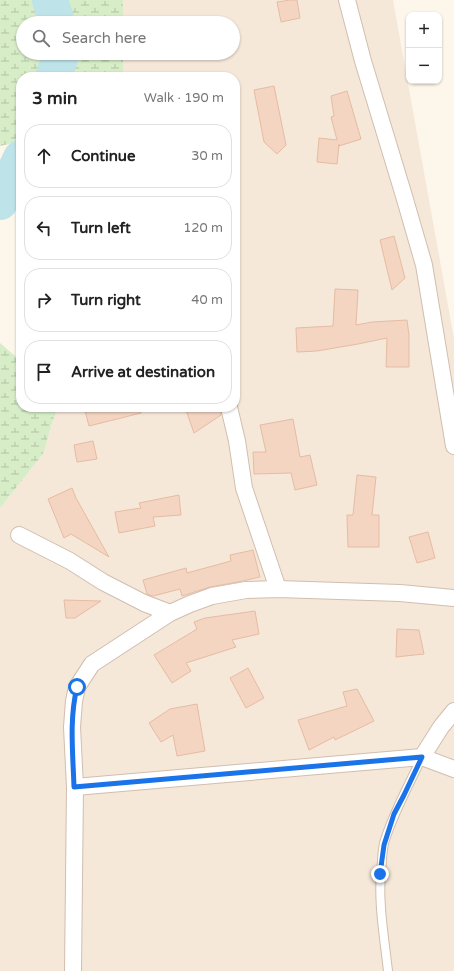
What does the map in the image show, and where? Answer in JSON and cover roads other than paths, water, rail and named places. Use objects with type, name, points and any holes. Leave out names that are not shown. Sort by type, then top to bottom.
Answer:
[{"type":"street","points":[[347,0],[363,61],[424,265],[454,446]]},
{"type":"street","points":[[230,412],[237,440],[244,488],[278,589]]},
{"type":"street","points":[[19,535],[70,561],[104,582],[144,603],[170,613]]},
{"type":"street","points":[[73,971],[74,787],[72,727],[74,701],[77,687],[92,664],[170,613],[212,596],[246,590],[278,589],[400,593],[454,598]]},
{"type":"street","points":[[422,757],[441,727],[454,711]]},
{"type":"street","points":[[74,787],[422,757],[454,769]]},
{"type":"lane","points":[[388,971],[381,910],[380,874],[384,845],[394,814],[422,757]]},
{"type":"waterway","points":[[50,0],[55,16]]},
{"type":"waterway","points":[[55,72],[59,60]]},
{"type":"waterway","points":[[0,202],[16,168]]}]
